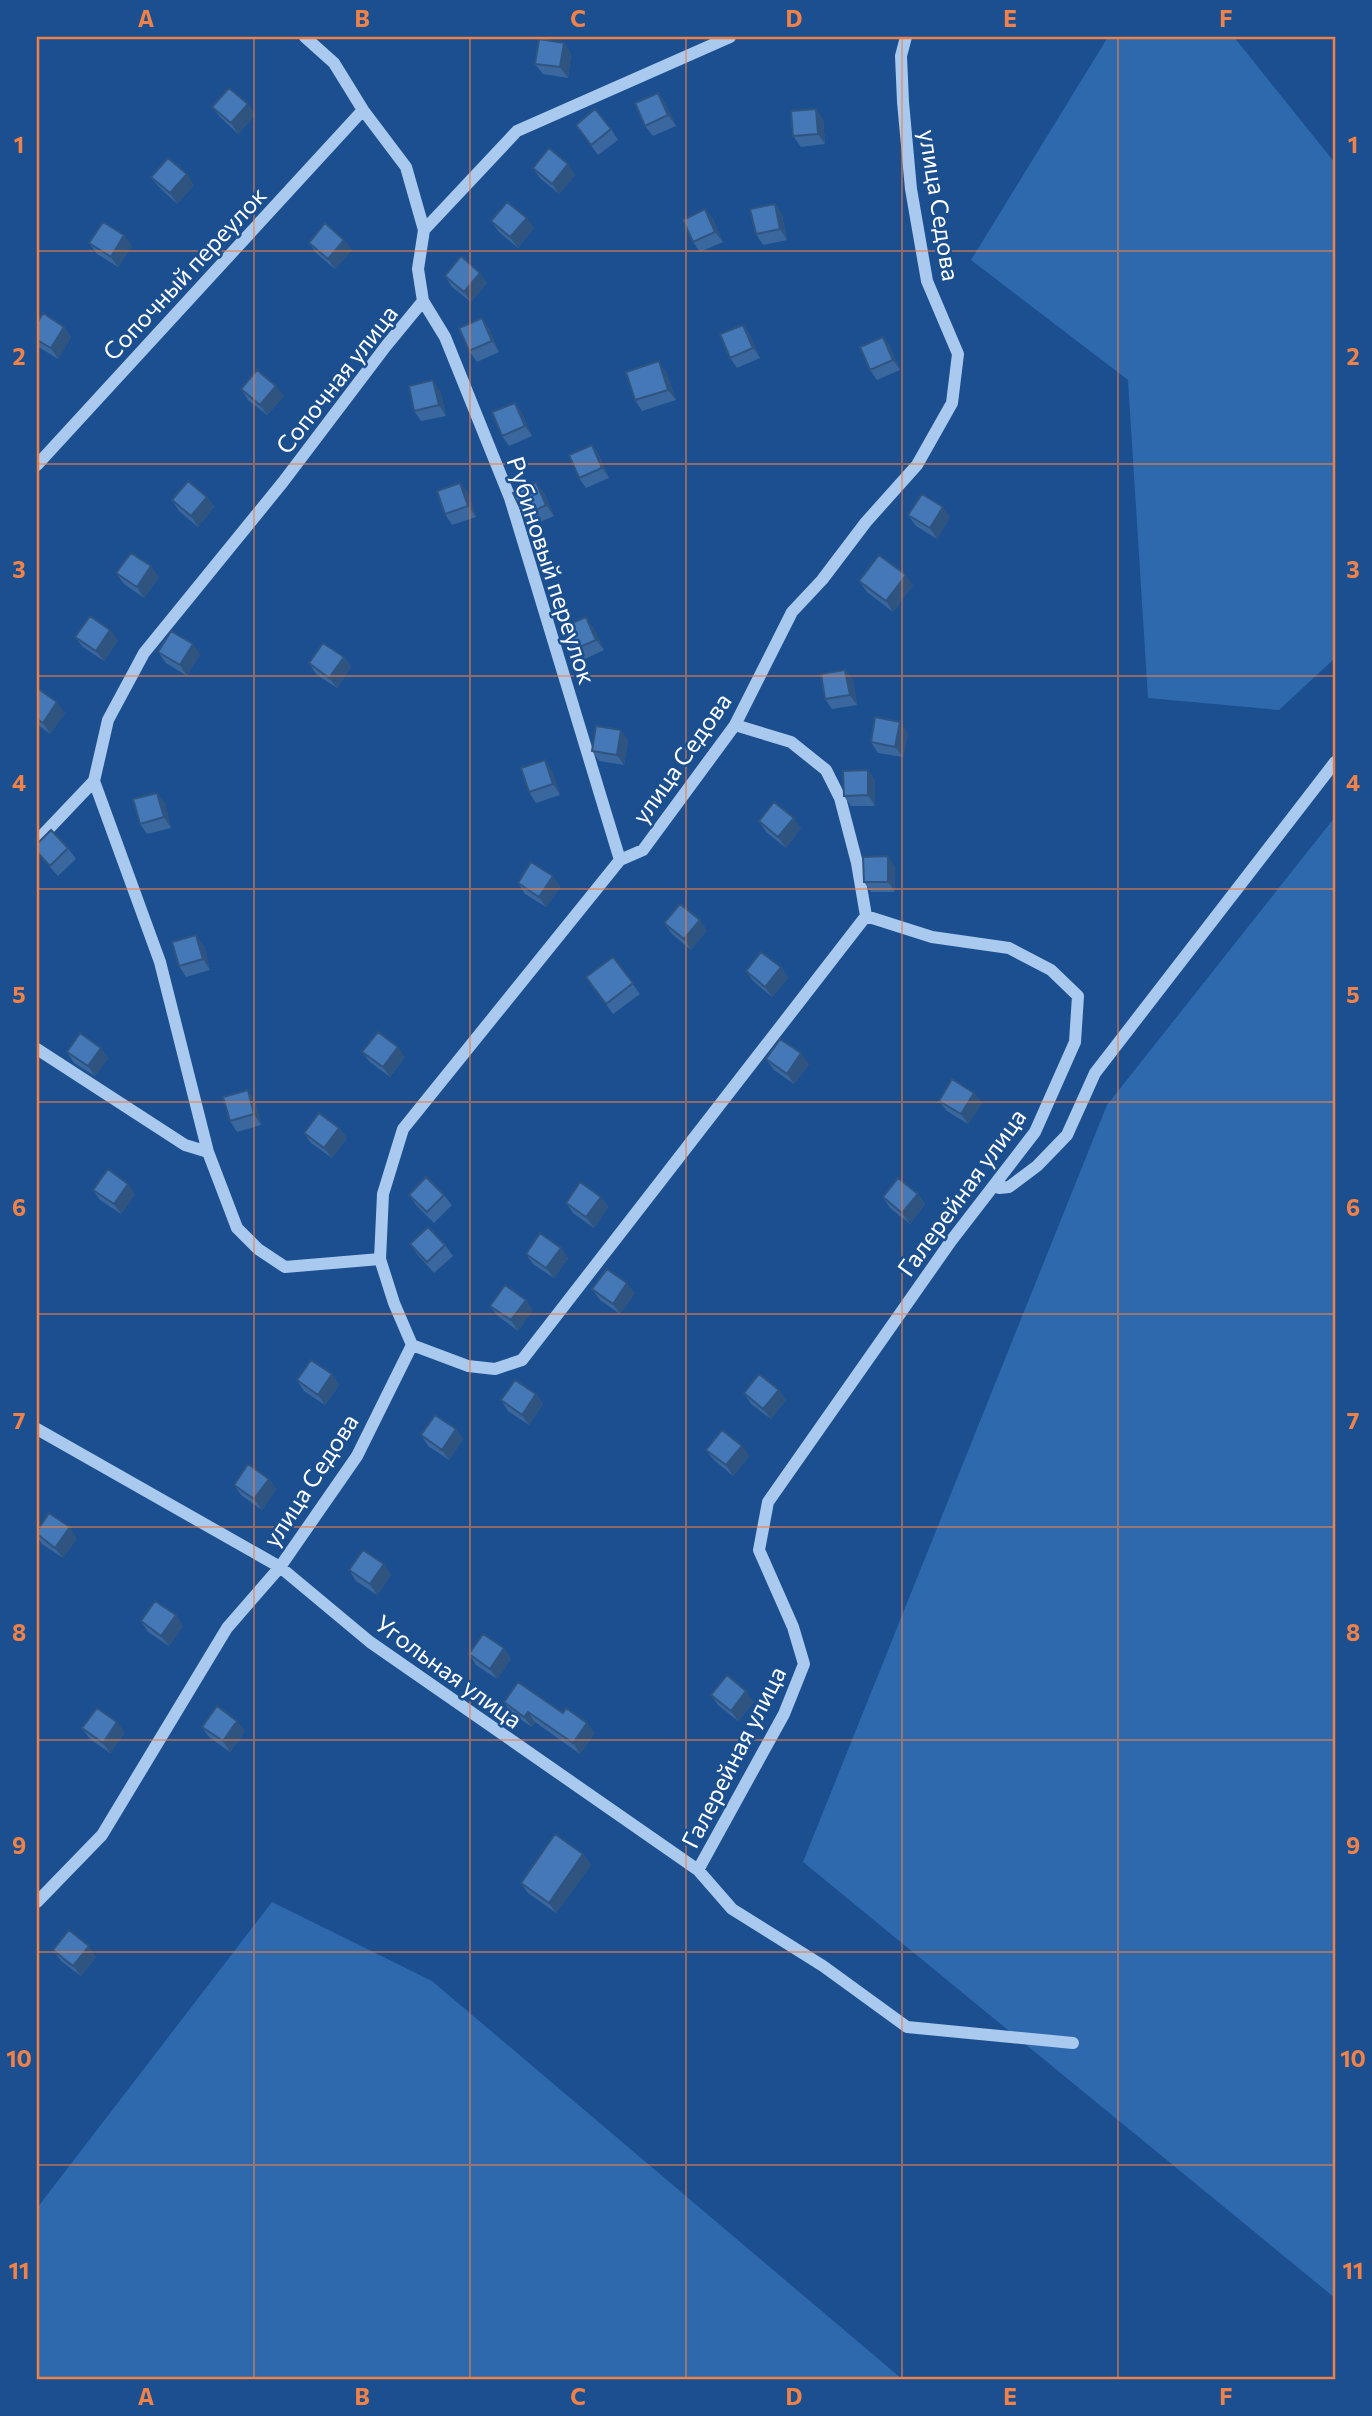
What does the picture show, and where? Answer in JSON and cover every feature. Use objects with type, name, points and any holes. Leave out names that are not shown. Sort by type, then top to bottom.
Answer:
[{"type":"street","points":[[305,37],[334,63],[363,110],[406,167],[424,230]]},
{"type":"street","points":[[424,230],[517,131],[730,37]]},
{"type":"street","name":"улица Седова","points":[[37,1902],[102,1835],[227,1628],[280,1567],[356,1456],[412,1345],[394,1303],[380,1259],[383,1194],[403,1129],[620,860],[643,850],[735,725],[792,612],[822,580],[866,522],[917,466],[952,403],[958,354],[927,281],[911,188],[901,56],[906,37]]},
{"type":"street","name":"Сопочный переулок","points":[[37,465],[363,110]]},
{"type":"street","name":"Сопочная улица","points":[[37,841],[94,780],[108,720],[144,653],[283,482],[423,301],[418,269],[424,230]]},
{"type":"street","name":"Рубиновый переулок","points":[[423,301],[445,337],[510,498],[620,860]]},
{"type":"street","points":[[412,1345],[468,1366],[495,1368],[523,1360],[866,916],[857,863],[840,798],[827,770],[791,741],[735,725]]},
{"type":"street","points":[[995,1184],[999,1188],[1009,1187],[1037,1166],[1067,1135],[1095,1073],[1335,762]]},
{"type":"street","points":[[94,780],[160,962],[208,1152],[237,1228],[258,1249],[285,1267],[380,1259]]},
{"type":"street","name":"Галерейная улица","points":[[698,1870],[784,1714],[804,1664],[793,1627],[759,1550],[768,1502],[951,1241],[1035,1132],[1075,1042],[1078,996],[1051,970],[1009,948],[932,937],[866,916]]},
{"type":"street","points":[[37,1049],[185,1145],[208,1152]]},
{"type":"street","name":"Угольная улица","points":[[37,1429],[280,1567],[370,1642],[698,1870],[732,1909],[823,1966],[907,2027],[1073,2043]]},
{"type":"shaded area","points":[[1108,37],[1234,37],[1335,163],[1335,658],[1279,710],[1148,698],[1128,380],[971,260]]},
{"type":"shaded area","points":[[1335,817],[1335,2298],[803,1862],[1107,1105]]},
{"type":"shaded area","points":[[272,1902],[432,1981],[902,2379],[37,2379],[37,2208]]},
{"type":"building","points":[[539,39],[564,43],[560,67],[535,64]]},
{"type":"building","points":[[229,88],[248,104],[231,123],[212,107]]},
{"type":"building","points":[[658,93],[668,115],[645,126],[635,103]]},
{"type":"building","points":[[595,109],[611,129],[591,145],[576,125]]},
{"type":"building","points":[[816,109],[818,134],[793,136],[791,111]]},
{"type":"building","points":[[549,148],[568,164],[552,184],[533,168]]},
{"type":"building","points":[[168,158],[187,174],[170,193],[151,177]]},
{"type":"building","points":[[507,202],[527,218],[510,237],[491,221]]},
{"type":"building","points":[[775,204],[780,229],[756,234],[750,209]]},
{"type":"building","points":[[705,209],[715,232],[693,242],[683,220]]},
{"type":"building","points":[[103,222],[124,235],[111,257],[89,243]]},
{"type":"building","points":[[325,223],[344,240],[328,259],[309,243]]},
{"type":"building","points":[[461,256],[480,273],[464,292],[445,276]]},
{"type":"building","points":[[43,313],[64,327],[51,348],[37,340],[37,323]]},
{"type":"building","points":[[482,318],[492,341],[469,351],[459,328]]},
{"type":"building","points":[[743,325],[753,348],[730,358],[720,334]]},
{"type":"building","points":[[883,337],[893,360],[870,370],[860,347]]},
{"type":"building","points":[[659,361],[668,390],[635,400],[626,372]]},
{"type":"building","points":[[257,370],[276,386],[260,405],[241,389]]},
{"type":"building","points":[[433,380],[439,405],[414,411],[409,386]]},
{"type":"building","points":[[515,403],[525,426],[502,436],[492,412]]},
{"type":"building","points":[[592,445],[602,468],[579,478],[569,455]]},
{"type":"building","points":[[188,481],[207,497],[191,516],[172,500]]},
{"type":"building","points":[[536,482],[546,505],[524,516],[513,493]]},
{"type":"building","points":[[460,483],[468,506],[445,514],[437,491]]},
{"type":"building","points":[[922,494],[943,507],[930,528],[908,515]]},
{"type":"building","points":[[131,553],[151,566],[137,587],[116,573]]},
{"type":"building","points":[[879,555],[906,575],[886,601],[859,581]]},
{"type":"building","points":[[90,616],[110,630],[96,651],[75,637]]},
{"type":"building","points":[[586,617],[596,640],[573,650],[563,627]]},
{"type":"building","points":[[171,631],[193,644],[180,665],[158,652]]},
{"type":"building","points":[[323,643],[344,657],[329,678],[309,663]]},
{"type":"building","points":[[845,670],[850,695],[825,699],[821,674]]},
{"type":"building","points":[[37,688],[57,702],[43,723],[37,719]]},
{"type":"building","points":[[875,717],[900,722],[895,747],[871,742]]},
{"type":"building","points":[[596,726],[621,730],[617,755],[592,751]]},
{"type":"building","points":[[545,760],[553,784],[529,792],[521,768]]},
{"type":"building","points":[[868,770],[868,795],[844,796],[843,771]]},
{"type":"building","points":[[157,793],[164,817],[140,824],[133,799]]},
{"type":"building","points":[[774,802],[794,818],[778,837],[759,821]]},
{"type":"building","points":[[51,830],[68,848],[50,866],[37,852],[37,844]]},
{"type":"building","points":[[888,856],[888,882],[864,882],[863,857]]},
{"type":"building","points":[[531,862],[553,876],[539,897],[518,883]]},
{"type":"building","points":[[680,904],[700,920],[684,939],[664,923]]},
{"type":"building","points":[[196,935],[203,959],[179,966],[172,942]]},
{"type":"building","points":[[761,952],[781,967],[765,987],[746,971]]},
{"type":"building","points":[[613,957],[633,983],[606,1004],[586,977]]},
{"type":"building","points":[[378,1032],[398,1047],[383,1067],[362,1052]]},
{"type":"building","points":[[80,1033],[101,1048],[88,1066],[67,1052]]},
{"type":"building","points":[[780,1039],[801,1053],[787,1074],[766,1059]]},
{"type":"building","points":[[952,1079],[974,1093],[961,1114],[939,1101]]},
{"type":"building","points":[[248,1090],[254,1114],[230,1121],[223,1097]]},
{"type":"building","points":[[319,1113],[339,1128],[324,1148],[304,1133]]},
{"type":"building","points":[[108,1169],[128,1184],[114,1204],[93,1190]]},
{"type":"building","points":[[426,1177],[444,1195],[427,1212],[409,1195]]},
{"type":"building","points":[[898,1178],[918,1194],[902,1213],[883,1197]]},
{"type":"building","points":[[580,1182],[601,1197],[586,1217],[566,1203]]},
{"type":"building","points":[[428,1227],[445,1245],[427,1262],[410,1244]]},
{"type":"building","points":[[540,1233],[561,1248],[546,1268],[526,1254]]},
{"type":"building","points":[[607,1269],[627,1283],[613,1304],[592,1289]]},
{"type":"building","points":[[505,1285],[526,1300],[511,1320],[490,1306]]},
{"type":"building","points":[[311,1360],[332,1374],[318,1395],[297,1380]]},
{"type":"building","points":[[759,1374],[779,1390],[763,1409],[744,1393]]},
{"type":"building","points":[[515,1380],[536,1394],[522,1415],[501,1400]]},
{"type":"building","points":[[435,1415],[456,1429],[442,1450],[421,1435]]},
{"type":"building","points":[[722,1430],[742,1446],[726,1465],[706,1450]]},
{"type":"building","points":[[248,1464],[269,1479],[254,1499],[234,1485]]},
{"type":"building","points":[[49,1513],[70,1527],[55,1548],[37,1534]]},
{"type":"building","points":[[363,1550],[384,1564],[370,1584],[349,1570]]},
{"type":"building","points":[[155,1601],[176,1615],[161,1636],[141,1621]]},
{"type":"building","points":[[483,1634],[504,1648],[490,1669],[469,1654]]},
{"type":"building","points":[[727,1675],[746,1691],[731,1711],[711,1695]]},
{"type":"building","points":[[518,1682],[563,1713],[566,1708],[587,1723],[573,1743],[528,1712],[524,1717],[504,1702]]},
{"type":"building","points":[[217,1706],[237,1721],[223,1741],[202,1727]]},
{"type":"building","points":[[97,1708],[117,1722],[103,1743],[82,1728]]},
{"type":"building","points":[[555,1834],[583,1854],[549,1903],[521,1883]]},
{"type":"building","points":[[69,1930],[89,1946],[73,1966],[53,1950]]}]
